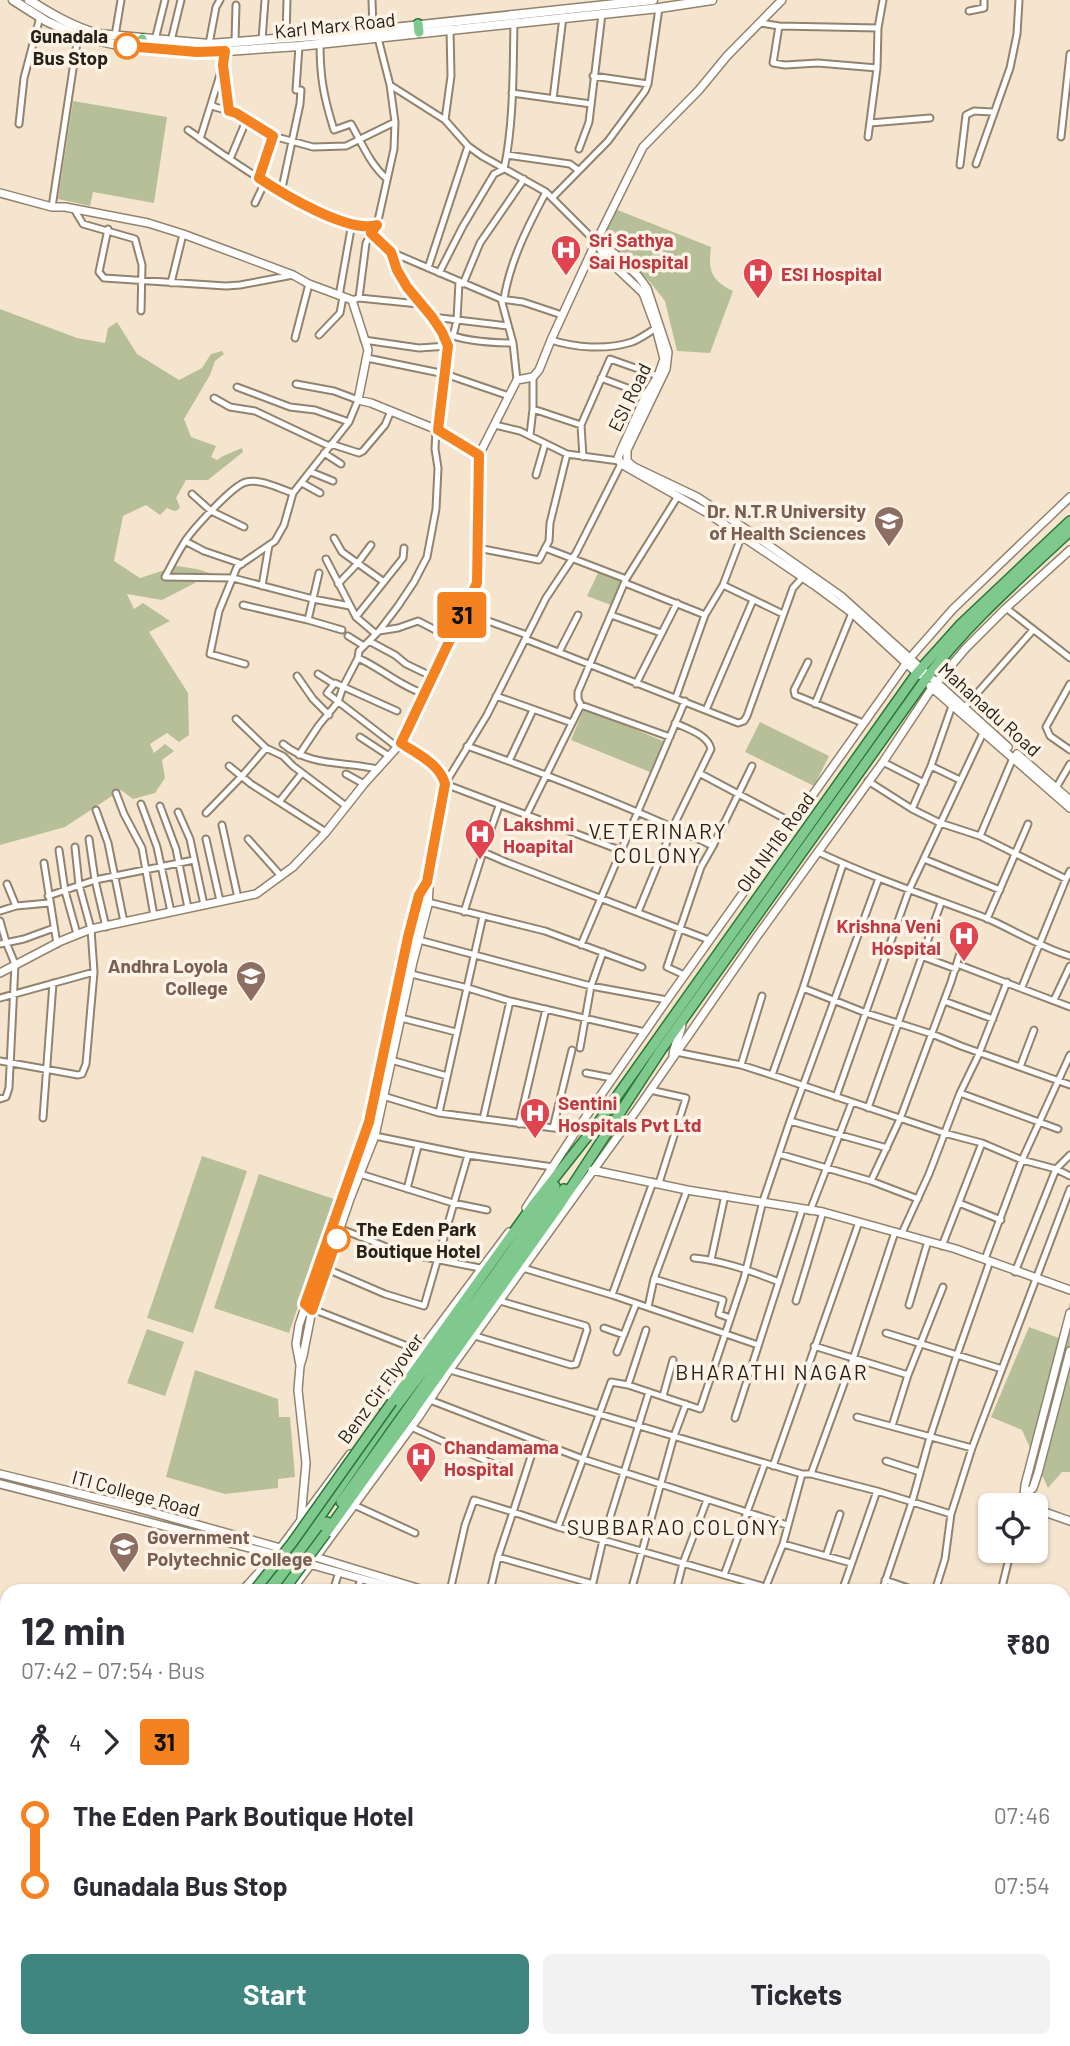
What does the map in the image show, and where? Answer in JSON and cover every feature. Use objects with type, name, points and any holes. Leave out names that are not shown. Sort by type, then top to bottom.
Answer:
[{"type":"main road","name":"Karl Marx Road","points":[[13,0],[63,30],[113,44],[155,40],[209,44],[373,29],[450,29],[563,18],[574,12]]},
{"type":"main road","name":"Karl Marx Road","points":[[29,0],[81,29],[197,52],[378,38],[418,28],[574,12],[653,0]]},
{"type":"main road","name":"Karl Marx Road","points":[[601,7],[712,0]]},
{"type":"main road","name":"Old NH16 Road","points":[[533,1205],[579,1149],[961,624],[1070,521]]},
{"type":"main road","name":"Old NH16 Road","points":[[288,1584],[557,1209],[681,1021],[923,674],[1070,531]]},
{"type":"main road","points":[[279,1584],[389,1417],[499,1268],[579,1149]]},
{"type":"main road","points":[[271,1584],[297,1556],[549,1207],[593,1152]]},
{"type":"main road","name":"Benz Cir Flyover","points":[[260,1584],[292,1543],[533,1205]]},
{"type":"street","points":[[115,36],[121,0]]},
{"type":"street","points":[[155,40],[164,0]]},
{"type":"street","points":[[172,41],[181,0]]},
{"type":"street","points":[[209,44],[219,0]]},
{"type":"street","points":[[262,40],[265,0]]},
{"type":"street","points":[[286,38],[287,0]]},
{"type":"street","points":[[372,0],[373,29]]},
{"type":"street","points":[[517,380],[533,377],[539,370],[596,242],[643,147],[782,0]]},
{"type":"street","points":[[868,137],[883,0]]},
{"type":"street","points":[[969,11],[984,8],[984,0]]},
{"type":"street","points":[[976,164],[1012,57],[1017,34],[1019,0]]},
{"type":"street","points":[[236,5],[236,41]]},
{"type":"street","points":[[552,198],[608,141],[645,91],[664,5]]},
{"type":"street","points":[[579,149],[589,122],[601,7]]},
{"type":"street","points":[[19,124],[24,78],[40,17]]},
{"type":"street","points":[[553,99],[563,18]]},
{"type":"street","points":[[504,169],[512,93],[514,22]]},
{"type":"street","points":[[760,23],[779,26],[878,27]]},
{"type":"street","points":[[779,26],[773,63],[818,63],[877,68]]},
{"type":"street","points":[[445,120],[451,76],[450,29]]},
{"type":"street","points":[[52,207],[78,36]]},
{"type":"street","points":[[245,664],[210,654],[219,611],[237,567],[275,541],[284,525],[293,493],[349,422],[358,400],[367,358],[368,350],[356,299],[366,243],[377,225],[394,149],[390,85],[378,38]]},
{"type":"street","points":[[320,44],[320,76],[337,146]]},
{"type":"street","points":[[281,192],[301,90],[296,90],[299,46]]},
{"type":"street","points":[[200,139],[225,51]]},
{"type":"street","points":[[1061,137],[1070,54]]},
{"type":"street","points":[[223,65],[229,111]]},
{"type":"street","points":[[593,76],[648,84]]},
{"type":"street","points":[[390,85],[445,120],[468,146],[546,192],[596,242]]},
{"type":"street","points":[[512,93],[590,104]]},
{"type":"street","points":[[211,103],[215,107],[236,113],[273,136],[313,147],[346,146],[394,122]]},
{"type":"street","points":[[960,165],[966,115],[974,111],[993,112]]},
{"type":"street","points":[[870,123],[930,118]]},
{"type":"street","points":[[230,159],[246,121]]},
{"type":"street","points":[[334,130],[351,124],[374,168],[387,179]]},
{"type":"street","points":[[188,130],[281,192],[331,218],[368,228],[377,225]]},
{"type":"street","points":[[255,204],[273,136]]},
{"type":"street","points":[[428,268],[468,146]]},
{"type":"street","points":[[507,155],[570,164],[578,170]]},
{"type":"street","points":[[439,273],[494,174],[504,169]]},
{"type":"street","points":[[453,336],[461,283],[480,243],[524,179]]},
{"type":"street","points":[[0,973],[76,934],[92,929],[256,894],[293,867],[399,745],[477,583],[479,455],[517,380],[513,343],[503,299],[521,240],[546,192]]},
{"type":"street","points":[[0,193],[52,207],[148,223],[293,275],[341,297],[420,304]]},
{"type":"street","points":[[74,209],[83,224],[108,229],[135,239],[142,265],[141,311]]},
{"type":"street","points":[[319,335],[340,313],[352,223]]},
{"type":"street","points":[[108,229],[99,272],[101,276],[171,283],[240,285],[293,275]]},
{"type":"street","points":[[371,233],[391,252],[461,283],[503,299],[523,302],[562,315]]},
{"type":"street","points":[[171,283],[183,234]]},
{"type":"street","name":"ESI Road","points":[[596,242],[606,258],[639,289],[656,328],[664,359],[621,450],[622,462]]},
{"type":"street","name":"ESI Road","points":[[596,242],[615,254],[643,282],[668,352],[666,369],[622,462]]},
{"type":"street","points":[[299,755],[338,702],[359,651],[378,633],[414,582],[427,557],[436,509],[438,468],[435,449],[448,346],[432,317],[397,270],[391,252]]},
{"type":"street","points":[[295,338],[309,284]]},
{"type":"street","points":[[432,317],[508,326]]},
{"type":"street","points":[[551,341],[571,346],[611,347],[634,341],[656,328]]},
{"type":"street","points":[[442,332],[492,343],[513,343]]},
{"type":"street","points":[[364,340],[419,348],[448,346]]},
{"type":"street","points":[[583,457],[581,425],[610,359],[611,347]]},
{"type":"street","points":[[367,358],[445,374],[509,396]]},
{"type":"street","points":[[610,359],[658,376]]},
{"type":"street","points":[[530,435],[533,377]]},
{"type":"street","points":[[601,378],[646,395]]},
{"type":"street","points":[[296,384],[334,391],[391,411],[437,430],[479,455]]},
{"type":"street","points":[[237,387],[290,407],[315,410],[349,422]]},
{"type":"street","points":[[214,398],[230,407],[255,411],[330,445],[359,453],[385,425],[391,411]]},
{"type":"street","points":[[533,409],[581,425]]},
{"type":"street","points":[[300,1366],[297,1337],[305,1304],[369,1122],[408,937],[419,895],[427,882],[445,784],[487,715],[546,598],[572,559],[622,462],[568,454],[530,435],[495,425]]},
{"type":"street","points":[[536,475],[545,444]]},
{"type":"street","points":[[324,453],[341,464]]},
{"type":"street","points":[[478,548],[539,560],[549,541],[550,523],[568,454]]},
{"type":"street","name":"ESI Road","points":[[622,462],[805,574],[908,660]]},
{"type":"street","name":"ESI Road","points":[[622,462],[697,497],[857,609],[923,674]]},
{"type":"street","points":[[311,472],[333,481]]},
{"type":"street","points":[[293,493],[248,481],[241,483],[211,511],[185,541],[165,577],[233,578],[350,606]]},
{"type":"street","points":[[302,483],[320,493]]},
{"type":"street","points":[[192,494],[211,511],[244,527]]},
{"type":"street","points":[[670,737],[581,705],[578,692],[626,581],[678,496]]},
{"type":"street","points":[[248,1584],[278,1551],[373,1422],[480,1268],[517,1222],[612,1078],[908,660],[953,609],[1070,497]]},
{"type":"street","points":[[676,698],[705,615],[723,585],[741,535]]},
{"type":"street","points":[[334,538],[342,552],[384,582]]},
{"type":"street","points":[[185,541],[204,551],[242,564]]},
{"type":"street","points":[[262,586],[269,545]]},
{"type":"street","points":[[338,584],[358,564],[371,545]]},
{"type":"street","points":[[356,617],[403,558],[404,548]]},
{"type":"street","points":[[545,548],[705,615]]},
{"type":"street","points":[[296,1584],[411,1427],[883,762],[934,685],[1006,608],[1070,550]]},
{"type":"street","points":[[326,559],[356,617],[378,633]]},
{"type":"street","points":[[308,620],[319,573]]},
{"type":"street","points":[[463,612],[738,723],[744,721],[760,682],[793,588],[805,574]]},
{"type":"street","points":[[723,585],[783,614]]},
{"type":"street","points":[[706,710],[753,600]]},
{"type":"street","points":[[636,684],[677,603]]},
{"type":"street","points":[[243,606],[308,620],[342,631]]},
{"type":"street","points":[[1006,608],[1070,658]]},
{"type":"street","points":[[815,704],[852,613]]},
{"type":"street","points":[[559,652],[578,615]]},
{"type":"street","points":[[611,615],[661,633]]},
{"type":"street","points":[[378,633],[421,621],[451,638]]},
{"type":"street","points":[[964,708],[1033,630]]},
{"type":"street","points":[[348,636],[396,655],[406,664],[433,677]]},
{"type":"street","points":[[358,658],[425,694]]},
{"type":"street","points":[[807,662],[794,693],[863,723]]},
{"type":"street","points":[[318,674],[334,684],[397,710]]},
{"type":"street","name":"Mahanadu Road","points":[[923,674],[952,706],[1070,808]]},
{"type":"street","points":[[297,676],[328,715]]},
{"type":"street","points":[[334,684],[327,693],[399,745],[435,766],[445,784]]},
{"type":"street","points":[[1070,684],[1046,727],[1050,736],[1070,750]]},
{"type":"street","name":"Mahanadu Road","points":[[934,685],[1070,800]]},
{"type":"street","points":[[496,696],[572,723]]},
{"type":"street","points":[[581,945],[685,701]]},
{"type":"street","points":[[526,816],[581,705]]},
{"type":"street","points":[[912,809],[931,766],[952,706]]},
{"type":"street","points":[[509,761],[533,710]]},
{"type":"street","points":[[236,719],[266,748],[283,756],[346,806]]},
{"type":"street","points":[[638,912],[673,827],[712,749],[708,739],[675,723]]},
{"type":"street","points":[[836,1097],[909,890],[983,733]]},
{"type":"street","points":[[360,737],[389,756]]},
{"type":"street","points":[[283,744],[302,758],[377,769]]},
{"type":"street","points":[[467,746],[638,811],[713,846]]},
{"type":"street","points":[[206,813],[266,748]]},
{"type":"street","points":[[980,836],[1013,758]]},
{"type":"street","points":[[883,762],[924,783]]},
{"type":"street","points":[[1056,788],[1070,764]]},
{"type":"street","points":[[684,975],[667,967],[701,867],[752,765]]},
{"type":"street","points":[[229,766],[326,832]]},
{"type":"street","points":[[931,766],[960,780]]},
{"type":"street","points":[[279,802],[302,773]]},
{"type":"street","points":[[699,773],[793,824]]},
{"type":"street","points":[[346,774],[363,784]]},
{"type":"street","points":[[868,781],[940,823],[980,836],[1066,879]]},
{"type":"street","points":[[445,784],[638,857]]},
{"type":"street","points":[[116,793],[142,848],[154,916]]},
{"type":"street","points":[[141,804],[163,867],[171,912]]},
{"type":"street","points":[[160,806],[176,849],[188,908]]},
{"type":"street","points":[[464,912],[499,806]]},
{"type":"street","points":[[96,810],[108,843],[124,922]]},
{"type":"street","points":[[178,812],[190,839],[204,905]]},
{"type":"street","points":[[987,919],[1028,824]]},
{"type":"street","points":[[222,825],[238,898]]},
{"type":"street","points":[[89,839],[106,927]]},
{"type":"street","points":[[206,839],[220,901]]},
{"type":"street","points":[[248,839],[281,876]]},
{"type":"street","points":[[0,1061],[79,1075],[85,1071],[94,972],[92,929],[79,885],[75,847]]},
{"type":"street","points":[[58,850],[76,934]]},
{"type":"street","points":[[483,852],[709,940]]},
{"type":"street","points":[[818,852],[987,919],[1053,951],[1070,956]]},
{"type":"street","points":[[924,859],[1000,890]]},
{"type":"street","points":[[48,896],[95,880],[194,860]]},
{"type":"street","points":[[44,863],[57,944]]},
{"type":"street","points":[[772,1075],[843,864]]},
{"type":"street","points":[[1022,987],[1070,871]]},
{"type":"street","points":[[558,1527],[611,1382],[700,1409],[746,1269],[763,1201],[879,878]]},
{"type":"street","points":[[301,1520],[306,1464],[299,1390],[300,1366],[312,1310],[375,1136],[428,902],[427,882]]},
{"type":"street","points":[[8,884],[16,906]]},
{"type":"street","points":[[428,902],[545,931],[642,967]]},
{"type":"street","points":[[0,911],[16,906],[49,903]]},
{"type":"street","points":[[868,1108],[941,903]]},
{"type":"street","points":[[439,1113],[483,916]]},
{"type":"street","points":[[0,921],[3,943],[15,964],[8,1094],[0,1099]]},
{"type":"street","points":[[3,943],[54,928]]},
{"type":"street","points":[[419,940],[591,986],[667,1000]]},
{"type":"street","points":[[872,1181],[900,1119],[957,966],[964,940]]},
{"type":"street","points":[[580,1048],[591,986],[603,952]]},
{"type":"street","points":[[922,956],[1022,987],[1070,1007]]},
{"type":"street","points":[[1054,1000],[1070,966]]},
{"type":"street","points":[[0,998],[94,972]]},
{"type":"street","points":[[411,974],[510,1001],[645,1032]]},
{"type":"street","points":[[811,1474],[899,1232],[918,1199],[1007,982]]},
{"type":"street","points":[[43,1118],[53,983]]},
{"type":"street","points":[[803,988],[1070,1085]]},
{"type":"street","points":[[741,1065],[762,996]]},
{"type":"street","points":[[483,1119],[510,1001]]},
{"type":"street","points":[[944,1001],[993,1019]]},
{"type":"street","points":[[519,1124],[547,1009]]},
{"type":"street","points":[[401,1018],[456,1032]]},
{"type":"street","points":[[674,1054],[673,1046],[680,1032],[681,1021]]},
{"type":"street","points":[[1020,1067],[1034,1030]]},
{"type":"street","points":[[553,1128],[572,1050]]},
{"type":"street","points":[[674,1054],[741,1065],[900,1119],[982,1143],[1070,1176]]},
{"type":"street","points":[[884,1584],[1001,1220],[1023,1160],[1070,1055]]},
{"type":"street","points":[[391,1060],[447,1076]]},
{"type":"street","points":[[586,1073],[612,1078]]},
{"type":"street","points":[[612,1295],[656,1183],[685,1098],[650,1090]]},
{"type":"street","points":[[960,1093],[1058,1129]]},
{"type":"street","points":[[383,1096],[439,1113],[576,1131]]},
{"type":"street","points":[[735,1418],[779,1282],[852,1102]]},
{"type":"street","points":[[790,1121],[887,1148]]},
{"type":"street","points":[[375,1136],[468,1156],[553,1167]]},
{"type":"street","points":[[942,1246],[982,1143]]},
{"type":"street","points":[[407,1189],[418,1146]]},
{"type":"street","points":[[779,1154],[872,1181],[918,1199]]},
{"type":"street","points":[[1015,1272],[1056,1169],[1070,1155]]},
{"type":"street","points":[[327,1269],[385,1294],[424,1306],[468,1156]]},
{"type":"street","points":[[592,1170],[687,1190],[823,1212],[928,1241],[1070,1290]]},
{"type":"street","points":[[360,1174],[453,1203],[487,1210]]},
{"type":"street","points":[[937,1584],[946,1559],[951,1514],[972,1448],[1070,1189]]},
{"type":"street","points":[[648,1307],[654,1279],[687,1190]]},
{"type":"street","points":[[711,1260],[725,1195]]},
{"type":"street","points":[[959,1203],[1001,1220]]},
{"type":"street","points":[[796,1301],[823,1212]]},
{"type":"street","points":[[773,1466],[859,1222]]},
{"type":"street","points":[[341,1228],[399,1252],[480,1268]]},
{"type":"street","points":[[909,1305],[928,1241]]},
{"type":"street","points":[[694,1258],[746,1269],[779,1282]]},
{"type":"street","points":[[523,1268],[758,1345]]},
{"type":"street","points":[[654,1279],[723,1300],[719,1314],[730,1318]]},
{"type":"street","points":[[892,1426],[908,1375],[943,1287]]},
{"type":"street","points":[[475,1336],[571,1365],[576,1364],[586,1326],[500,1301]]},
{"type":"street","points":[[305,1304],[312,1310],[420,1351]]},
{"type":"street","points":[[617,1352],[636,1304]]},
{"type":"street","points":[[1063,1372],[1070,1313]]},
{"type":"street","points":[[604,1328],[624,1335]]},
{"type":"street","points":[[628,1385],[646,1330]]},
{"type":"street","points":[[886,1333],[1002,1369]]},
{"type":"street","points":[[814,1346],[908,1375]]},
{"type":"street","points":[[1027,1493],[1033,1488],[1070,1351]]},
{"type":"street","points":[[663,1396],[673,1360]]},
{"type":"street","points":[[450,1370],[773,1466],[877,1491],[951,1514]]},
{"type":"street","points":[[593,1584],[603,1540],[649,1392]]},
{"type":"street","points":[[430,1400],[583,1459],[787,1525]]},
{"type":"street","points":[[633,1584],[685,1404]]},
{"type":"street","points":[[857,1417],[972,1448]]},
{"type":"street","points":[[411,1427],[500,1467]]},
{"type":"street","points":[[492,1584],[498,1557],[537,1441]]},
{"type":"street","points":[[886,1461],[920,1472]]},
{"type":"street","points":[[724,1575],[765,1463]]},
{"type":"street","name":"ITI College Road","points":[[0,1474],[130,1506],[278,1551]]},
{"type":"street","points":[[767,1584],[782,1544],[802,1474]]},
{"type":"street","name":"ITI College Road","points":[[0,1483],[313,1561]]},
{"type":"street","points":[[844,1584],[877,1491]]},
{"type":"street","points":[[452,1584],[474,1500],[750,1584]]},
{"type":"street","points":[[678,1584],[707,1500]]},
{"type":"street","points":[[354,1505],[415,1533]]},
{"type":"street","points":[[1048,1513],[1070,1521]]},
{"type":"street","points":[[827,1556],[840,1514]]},
{"type":"street","points":[[782,1544],[851,1563]]},
{"type":"street","points":[[498,1557],[583,1584]]},
{"type":"street","points":[[313,1561],[375,1584]]},
{"type":"street","points":[[313,1561],[402,1584]]},
{"type":"street","points":[[1003,1584],[1008,1563]]},
{"type":"street","points":[[335,1584],[339,1572]]},
{"type":"street","points":[[359,1584],[361,1579]]},
{"type":"street","points":[[885,1580],[897,1584]]},
{"type":"green space","points":[[73,101],[167,117],[154,203],[93,192],[90,206],[58,199]]},
{"type":"green space","points":[[615,209],[711,247],[710,262],[713,274],[720,283],[733,291],[710,353],[677,351],[665,301],[650,282],[603,237]]},
{"type":"green space","points":[[0,309],[77,338],[105,343],[108,328],[117,322],[137,354],[179,380],[202,368],[211,354],[222,351],[224,354],[215,361],[210,375],[184,419],[191,437],[216,446],[211,457],[217,460],[242,448],[243,452],[208,480],[186,480],[176,498],[180,507],[178,510],[167,508],[160,515],[146,505],[123,516],[114,561],[140,578],[177,566],[219,576],[196,574],[195,583],[162,600],[127,594],[134,609],[143,603],[170,621],[149,632],[188,693],[189,735],[179,742],[167,733],[150,744],[154,753],[165,744],[174,751],[162,760],[165,778],[155,793],[133,799],[121,790],[65,827],[0,845]]},
{"type":"green space","points":[[599,571],[624,582],[611,605],[587,596]]},
{"type":"green space","points":[[584,708],[663,741],[650,772],[571,740]]},
{"type":"green space","points":[[760,722],[829,756],[814,786],[745,752]]},
{"type":"green space","points":[[202,1156],[247,1171],[193,1333],[147,1318]]},
{"type":"green space","points":[[259,1174],[334,1199],[289,1333],[214,1308]]},
{"type":"green space","points":[[1070,1302],[1070,1472],[1062,1472],[1048,1488],[1022,1430],[991,1417],[1029,1327],[1059,1338]]},
{"type":"green space","points":[[147,1329],[184,1342],[165,1396],[127,1383]]},
{"type":"green space","points":[[195,1370],[278,1399],[279,1417],[290,1417],[295,1477],[278,1479],[278,1488],[225,1494],[166,1477]]},
{"type":"bus line","name":"31","points":[[127,46],[197,52],[225,51],[223,65],[229,111],[273,136],[259,178],[285,195],[331,218],[368,228],[377,225],[371,233],[391,252],[407,287],[432,317],[448,346],[438,430],[479,455],[477,583],[401,743],[435,766],[444,778],[427,882],[419,895],[400,970],[369,1122],[305,1304],[312,1310],[337,1239]]},
{"type":"place","name":"Gunadala Bus Stop","points":[[127,46]]},
{"type":"place","name":"Sri Sathya Sai Hospital","points":[[566,277]]},
{"type":"place","name":"ESI Hospital","points":[[758,300]]},
{"type":"place","name":"Dr. N.T.R University of Health Sciences","points":[[889,548]]},
{"type":"place","name":"Lakshmi Hoapital","points":[[480,861]]},
{"type":"place","name":"Krishna Veni Hospital","points":[[964,963]]},
{"type":"place","name":"Andhra Loyola College","points":[[251,1003]]},
{"type":"place","name":"Sentini Hospitals Pvt Ltd","points":[[535,1140]]},
{"type":"place","name":"The Eden Park Boutique Hotel","points":[[337,1239]]},
{"type":"place","name":"Chandamama Hospital","points":[[421,1484]]},
{"type":"place","name":"Government Polytechnic College","points":[[124,1574]]},
{"type":"district","name":"VETERINARY COLONY","points":[[658,842]]},
{"type":"district","name":"BHARATHI NAGAR","points":[[772,1371]]},
{"type":"district","name":"SUBBARAO COLONY","points":[[674,1526]]}]
